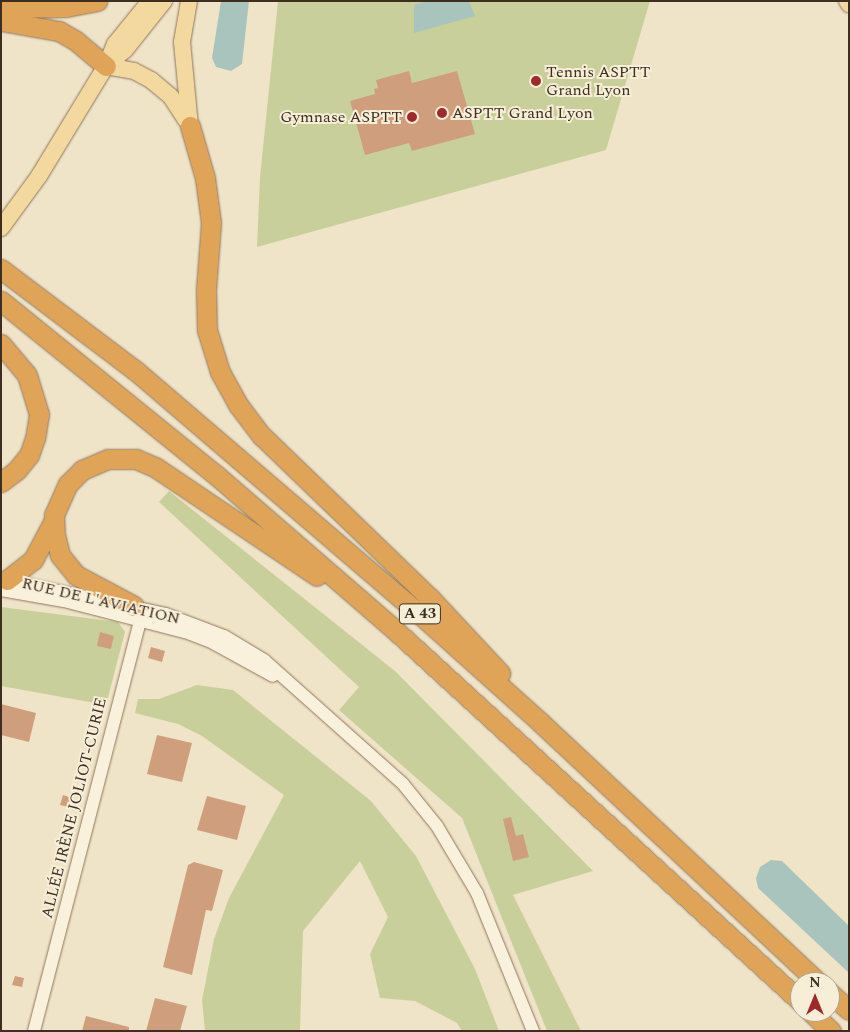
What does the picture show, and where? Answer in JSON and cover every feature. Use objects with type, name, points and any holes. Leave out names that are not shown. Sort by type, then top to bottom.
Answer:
[{"type":"highway","points":[[1,8],[66,7],[97,1]]},
{"type":"highway","points":[[1,21],[59,31],[76,41],[106,66]]},
{"type":"highway","points":[[190,126],[205,178],[211,223],[206,290],[207,330],[220,372],[239,406],[262,436],[475,643],[540,722]]},
{"type":"highway","name":"A 43","points":[[1,269],[136,371],[208,432],[540,722],[807,972]]},
{"type":"highway","name":"A 43","points":[[1,301],[216,476],[396,631],[790,992]]},
{"type":"highway","points":[[1,344],[27,375],[39,414],[29,455],[17,470],[1,482]]},
{"type":"highway","points":[[3,582],[34,560],[53,522],[64,490],[82,470],[108,459],[136,459],[155,466],[396,631]]},
{"type":"highway","points":[[53,522],[57,546],[70,569],[89,584],[137,613]]},
{"type":"highway","points":[[822,1022],[831,1031]]},
{"type":"main road","points":[[1,228],[35,183],[106,66],[114,44],[150,1]]},
{"type":"main road","points":[[106,66],[125,50],[164,1]]},
{"type":"main road","points":[[189,1],[182,42],[190,126]]},
{"type":"main road","points":[[106,66],[134,71],[151,80],[171,97],[190,126]]},
{"type":"street","name":"RUE DE L'AVIATION","points":[[3,582],[137,613],[213,643],[299,692]]},
{"type":"street","name":"RUE DE L'AVIATION","points":[[137,613],[166,614],[224,636],[264,660],[403,784],[438,826],[477,893],[533,1031]]},
{"type":"street","name":"ALLÉE IRÈNE JOLIOT-CURIE","points":[[34,1031],[137,613]]},
{"type":"green space","name":"ASPTT Grand Lyon","points":[[278,1],[650,1],[606,150],[257,247],[260,177]]},
{"type":"green space","points":[[169,491],[395,671],[593,871],[513,895],[581,1031],[547,1031],[462,818],[339,710],[359,687],[159,502]]},
{"type":"green space","points":[[1,607],[118,622],[125,632],[106,705],[1,686]]},
{"type":"green space","points":[[197,685],[233,690],[371,801],[416,856],[475,969],[499,1031],[462,1031],[457,1023],[415,1001],[380,998],[370,954],[388,917],[360,861],[303,931],[300,1031],[205,1031],[202,1000],[214,939],[229,898],[284,795],[202,736],[178,724],[135,713],[138,699],[159,699]]},
{"type":"water","points":[[221,1],[249,1],[242,64],[231,71],[216,67],[212,58]]},
{"type":"water","points":[[428,1],[469,1],[475,16],[414,33],[414,5]]},
{"type":"water","points":[[771,860],[782,861],[849,926],[849,973],[758,888],[756,878],[760,867]]},
{"type":"building","name":"Gymnase ASPTT","points":[[409,71],[412,83],[457,71],[475,134],[412,151],[409,143],[365,155],[350,101],[375,94],[374,89],[378,88],[376,80]]},
{"type":"building","points":[[100,632],[114,636],[111,649],[97,646]]},
{"type":"building","points":[[151,647],[165,651],[162,662],[148,658]]},
{"type":"building","points":[[1,704],[36,713],[29,742],[1,735]]},
{"type":"building","points":[[157,735],[192,743],[182,782],[147,774]]},
{"type":"building","points":[[63,795],[72,798],[69,807],[60,805]]},
{"type":"building","points":[[207,796],[246,806],[237,840],[197,830]]},
{"type":"building","points":[[511,817],[516,836],[523,834],[529,857],[513,861],[503,819]]},
{"type":"building","points":[[194,862],[223,870],[212,911],[206,910],[192,975],[163,967],[188,865]]},
{"type":"building","points":[[15,976],[24,978],[22,987],[12,985]]},
{"type":"building","points":[[155,998],[187,1006],[180,1031],[146,1031]]},
{"type":"building","points":[[86,1016],[129,1027],[129,1031],[82,1031]]},
{"type":"place","name":"Tennis ASPTT Grand Lyon","points":[[536,81]]},
{"type":"place","name":"ASPTT Grand Lyon","points":[[442,113]]},
{"type":"place","name":"Gymnase ASPTT","points":[[412,117]]}]
